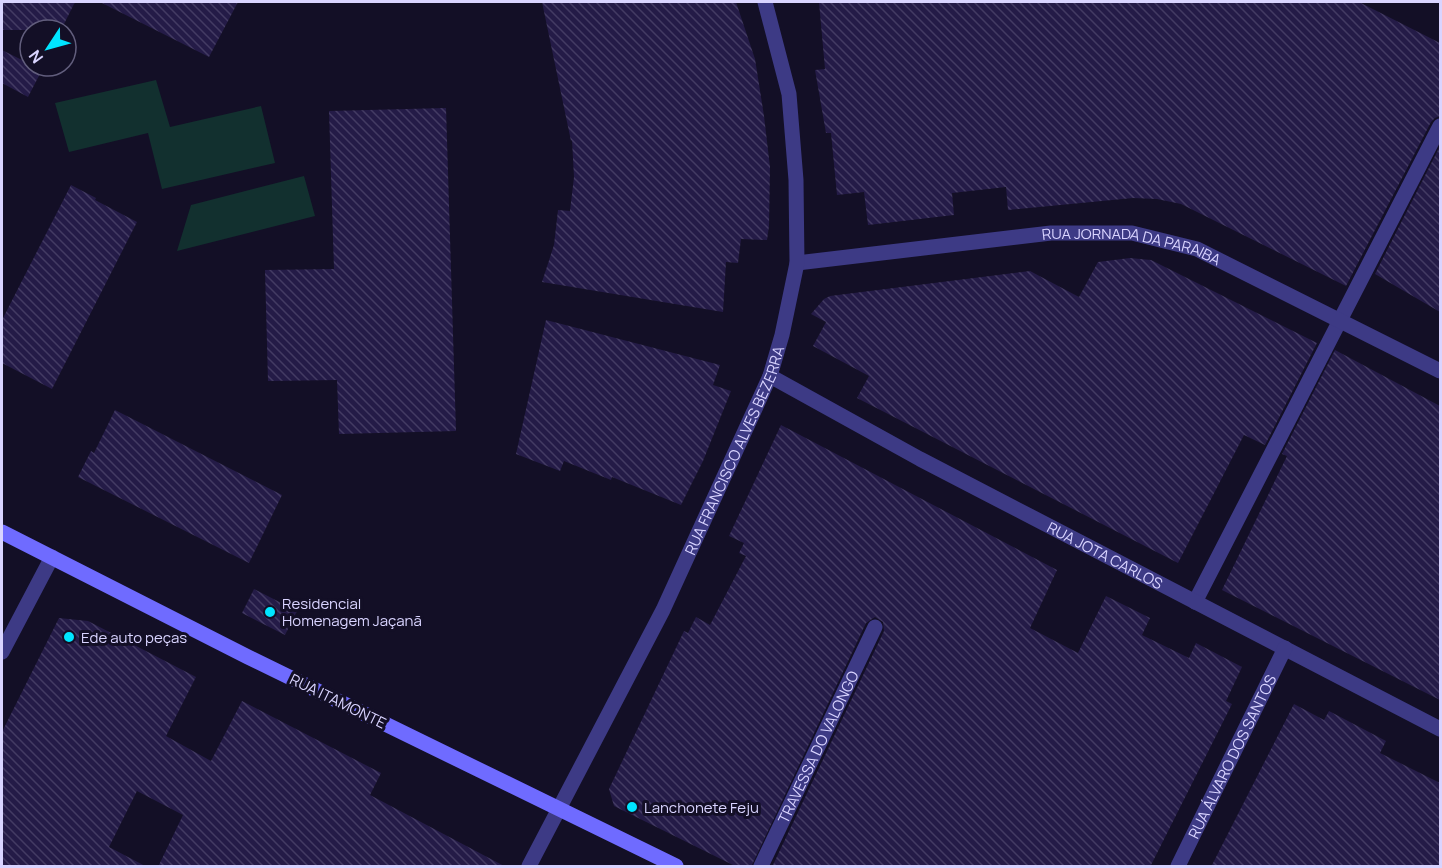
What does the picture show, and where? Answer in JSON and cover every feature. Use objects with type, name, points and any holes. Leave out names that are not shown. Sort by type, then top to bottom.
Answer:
[{"type":"street","name":"RUA FRANCISCO ALVES BEZERRA","points":[[529,867],[663,610],[770,376],[782,335],[796,263],[796,180],[789,94],[765,2]]},
{"type":"street","points":[[1195,602],[1440,126]]},
{"type":"street","name":"RUA JORNADA DA PARAIBA","points":[[796,263],[1051,233],[1132,233],[1197,249],[1440,370]]},
{"type":"street","name":"RUA JOTA CARLOS","points":[[770,376],[920,459],[1440,729]]},
{"type":"street","name":"RUA ITAMONTE","points":[[2,532],[248,657],[676,867]]},
{"type":"street","points":[[2,652],[52,556]]},
{"type":"street","name":"TRAVESSA DO VALONGO","points":[[761,867],[875,627]]},
{"type":"street","name":"RUA ÁLVARO DOS SANTOS","points":[[1178,867],[1285,648]]},
{"type":"green space","points":[[156,80],[170,127],[261,106],[275,163],[162,189],[148,133],[69,152],[55,103]]},
{"type":"green space","points":[[304,176],[315,216],[177,251],[191,205]]},
{"type":"building","points":[[2,2],[75,2],[67,18],[18,18],[18,30],[2,30]]},
{"type":"building","points":[[100,2],[238,2],[209,57]]},
{"type":"building","points":[[542,2],[736,2],[755,59],[764,116],[770,167],[769,226],[767,240],[741,239],[738,263],[726,262],[723,312],[542,282],[554,245],[558,210],[570,211],[574,177],[572,140]]},
{"type":"building","points":[[819,2],[1359,2],[1440,43],[1440,116],[1431,122],[1346,286],[1181,204],[1157,199],[1133,198],[1008,210],[1006,187],[952,193],[954,215],[868,225],[864,192],[837,195],[831,133],[826,133],[815,70],[825,69]]},
{"type":"building","points":[[2,50],[18,58],[18,78],[38,78],[28,97],[2,83]]},
{"type":"building","points":[[446,108],[456,431],[339,434],[337,380],[268,381],[265,270],[334,269],[329,111]]},
{"type":"building","points":[[1440,146],[1440,312],[1375,274]]},
{"type":"building","points":[[71,185],[137,222],[52,389],[2,363],[2,320]]},
{"type":"building","points":[[1130,258],[1151,260],[1317,343],[1265,445],[1244,435],[1178,563],[857,398],[869,376],[813,346],[826,322],[811,314],[824,299],[830,296],[1030,271],[1079,297],[1098,262]]},
{"type":"building","points":[[546,320],[720,365],[713,385],[731,391],[703,461],[681,505],[612,477],[611,480],[564,461],[560,471],[516,454]]},
{"type":"building","points":[[1335,350],[1440,406],[1440,700],[1222,590],[1287,456],[1282,454]]},
{"type":"building","points":[[115,410],[282,495],[249,563],[78,477],[91,451],[94,453]]},
{"type":"building","points":[[781,425],[1057,570],[1030,628],[1078,653],[1106,596],[1150,618],[1142,635],[1189,658],[1196,643],[1242,667],[1226,701],[1232,704],[1150,867],[772,867],[884,631],[883,622],[875,617],[866,623],[751,867],[737,867],[614,806],[609,789],[684,631],[688,633],[696,617],[710,625],[746,556],[739,553],[744,543],[729,536]]},
{"type":"building","name":"Residencial Homenagem Jaçanã","points":[[254,589],[297,611],[285,635],[242,613]]},
{"type":"building","points":[[59,618],[88,621],[196,677],[166,736],[211,761],[242,701],[381,773],[370,795],[506,867],[158,867],[183,815],[137,791],[109,847],[147,867],[2,867],[2,732]]},
{"type":"building","points":[[1294,704],[1324,720],[1329,711],[1386,741],[1380,753],[1440,783],[1440,867],[1211,867]]},
{"type":"place","name":"Residencial Homenagem Jaçanã","points":[[270,612]]},
{"type":"place","name":"Ede auto peças","points":[[69,637]]},
{"type":"place","name":"Lanchonete Feju","points":[[632,807]]}]
